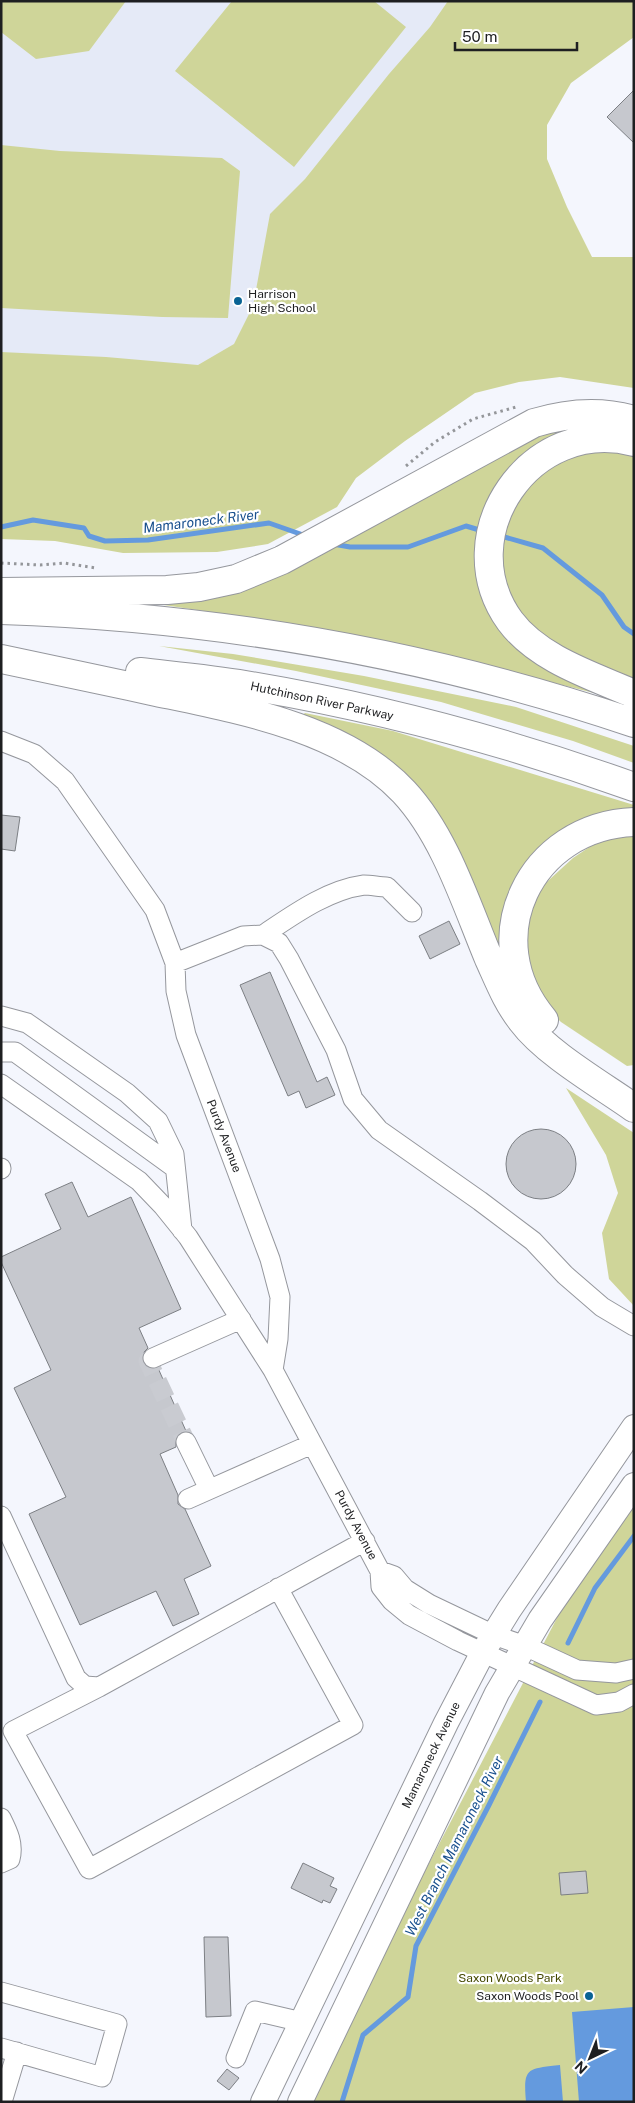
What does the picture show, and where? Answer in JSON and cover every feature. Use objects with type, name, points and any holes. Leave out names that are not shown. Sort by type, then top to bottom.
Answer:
[{"type":"highway","points":[[1,592],[167,590],[199,588],[236,579],[282,560],[534,423],[562,416],[587,413],[614,415],[634,420]]},
{"type":"highway","points":[[634,442],[603,439],[562,447],[543,457],[525,471],[512,485],[500,504],[490,537],[490,571],[499,601],[506,614],[528,640],[547,654],[634,694]]},
{"type":"highway","points":[[1,610],[122,617],[226,628],[340,647],[484,679],[634,723]]},
{"type":"highway","points":[[1,658],[191,699],[262,717],[326,738],[370,762],[405,793],[434,834],[448,861],[500,985],[522,1021],[530,1031],[551,1049],[634,1108]]},
{"type":"highway","name":"Hutchinson River Parkway","points":[[1,658],[244,684],[355,706],[510,746],[634,787]]},
{"type":"highway","points":[[634,822],[600,827],[586,832],[562,845],[552,854],[534,874],[527,886],[517,912],[513,937],[516,964],[520,978],[528,998],[539,1013],[556,1031],[634,1086]]},
{"type":"main road","name":"Mamaroneck Avenue","points":[[263,2102],[446,1722],[488,1643],[634,1427]]},
{"type":"main road","points":[[300,2102],[497,1693],[519,1655],[634,1485]]},
{"type":"street","name":"Purdy Avenue","points":[[1,741],[34,754],[65,781],[155,910],[175,963],[176,991],[186,1035],[270,1259],[280,1297],[278,1339],[273,1370],[380,1571],[394,1576],[405,1589],[488,1643],[519,1655]]},
{"type":"street","points":[[263,935],[298,911],[336,893],[364,885],[387,887],[412,912]]},
{"type":"street","points":[[175,963],[242,936],[263,935],[279,943],[336,1050],[353,1100],[379,1130],[533,1241],[565,1275],[602,1307],[634,1326]]},
{"type":"street","points":[[1,1016],[27,1023],[127,1093],[158,1121],[174,1154],[183,1231]]},
{"type":"street","points":[[1,1052],[15,1052],[175,1168]]},
{"type":"street","points":[[1,1084],[139,1181],[163,1206],[183,1231],[273,1370]]},
{"type":"street","points":[[153,1358],[241,1319]]},
{"type":"street","points":[[186,1442],[210,1489]]},
{"type":"street","points":[[188,1499],[312,1444]]},
{"type":"street","points":[[1,1516],[76,1678],[85,1686],[99,1687]]},
{"type":"street","points":[[278,1588],[352,1725],[89,1869],[13,1731],[99,1687],[364,1540]]},
{"type":"street","points":[[519,1655],[577,1670],[616,1673],[634,1670]]},
{"type":"street","points":[[519,1655],[596,1705],[619,1702],[634,1694]]},
{"type":"street","points":[[1,1818],[8,1831],[12,1850],[10,1859],[1,1863]]},
{"type":"street","points":[[1,1992],[117,2024],[102,2077],[9,2050],[2,2102]]},
{"type":"street","points":[[236,2058],[255,2011],[302,2022]]},
{"type":"shaded area","name":"Harrison High School","points":[[1,1],[626,1],[488,142],[529,234],[1,494]]},
{"type":"green space","points":[[1,1],[126,1],[89,51],[36,59],[1,32]]},
{"type":"green space","points":[[232,1],[374,1],[406,27],[294,167],[175,71]]},
{"type":"green space","points":[[448,1],[634,1],[634,37],[571,83],[547,125],[547,159],[567,207],[592,257],[634,257],[634,388],[560,377],[519,382],[475,393],[405,441],[356,478],[337,507],[268,544],[217,552],[123,553],[55,541],[1,539],[1,352],[106,357],[198,365],[234,344],[253,306],[270,214],[305,179],[389,74],[430,27]]},
{"type":"green space","points":[[1,145],[60,151],[222,158],[240,171],[228,318],[162,317],[1,308]]},
{"type":"green space","points":[[625,425],[498,490],[496,619],[596,687],[594,693],[400,644],[285,623],[157,604],[156,599],[205,599],[554,426]]},
{"type":"green space","points":[[609,448],[634,454],[634,686],[540,638],[507,597],[500,569],[502,527],[529,482],[566,457]]},
{"type":"green space","points":[[159,646],[233,654],[364,676],[516,707],[634,746],[634,763],[573,741],[441,702],[296,671]]},
{"type":"green space","points":[[305,713],[393,731],[634,805],[634,816],[567,831],[505,959],[497,960],[449,843],[296,720]]},
{"type":"green space","points":[[634,834],[634,1065],[627,1066],[561,1022],[538,999],[524,963],[526,918],[538,890],[573,858],[597,842]]},
{"type":"green space","points":[[566,1088],[634,1133],[634,1306],[609,1279],[602,1233],[618,1193],[606,1155]]},
{"type":"green space","name":"Saxon Woods Park","points":[[634,1503],[634,2102],[311,2102],[425,1871],[558,1616]]},
{"type":"water","points":[[634,2007],[634,2102],[579,2102],[572,2012]]},
{"type":"water","points":[[560,2065],[563,2102],[526,2102],[525,2082],[530,2072],[534,2069]]},
{"type":"building","points":[[634,90],[634,143],[607,117]]},
{"type":"building","points":[[1,815],[20,817],[15,851],[1,849]]},
{"type":"building","points":[[449,921],[460,944],[430,959],[419,936]]},
{"type":"building","points":[[270,972],[317,1082],[327,1077],[335,1095],[306,1108],[299,1091],[288,1096],[240,985]]},
{"type":"building","points":[[541,1129],[554,1132],[566,1139],[573,1151],[576,1164],[573,1177],[566,1189],[554,1196],[541,1199],[528,1196],[516,1189],[509,1177],[506,1164],[509,1151],[516,1139],[528,1132]]},
{"type":"building","points":[[72,1182],[88,1217],[131,1197],[181,1309],[139,1328],[148,1348],[144,1352],[143,1362],[147,1367],[158,1368],[186,1431],[176,1436],[176,1447],[160,1454],[178,1495],[178,1504],[185,1509],[211,1566],[184,1579],[199,1614],[173,1626],[156,1591],[80,1625],[29,1514],[66,1497],[14,1388],[51,1370],[1,1262],[1,1257],[61,1229],[45,1194]]},
{"type":"building","points":[[303,1863],[334,1878],[330,1886],[337,1889],[330,1903],[323,1900],[322,1903],[291,1888]]},
{"type":"building","points":[[586,1871],[588,1893],[561,1895],[559,1873]]},
{"type":"building","points":[[204,1937],[228,1937],[231,2016],[206,2017]]},
{"type":"building","points":[[227,2069],[239,2078],[229,2090],[217,2081]]},
{"type":"waterway","name":"Mamaroneck River","points":[[1,527],[33,520],[84,528],[89,536],[105,541],[148,540],[269,523],[306,536]]},
{"type":"waterway","name":"Mamaroneck River","points":[[333,544],[350,547],[408,547],[466,526],[486,532]]},
{"type":"waterway","name":"Mamaroneck River","points":[[501,536],[543,548],[602,595],[624,627],[634,634]]},
{"type":"waterway","name":"West Branch Mamaroneck River","points":[[568,1643],[595,1588],[634,1536]]},
{"type":"waterway","name":"West Branch Mamaroneck River","points":[[342,2102],[363,2035],[408,1997],[416,1946],[540,1702]]},
{"type":"tunnel","points":[[153,1358],[148,1361],[186,1442]]},
{"type":"place","name":"Harrison High School","points":[[238,301]]},
{"type":"place","name":"Saxon Woods Pool","points":[[589,1996]]}]
